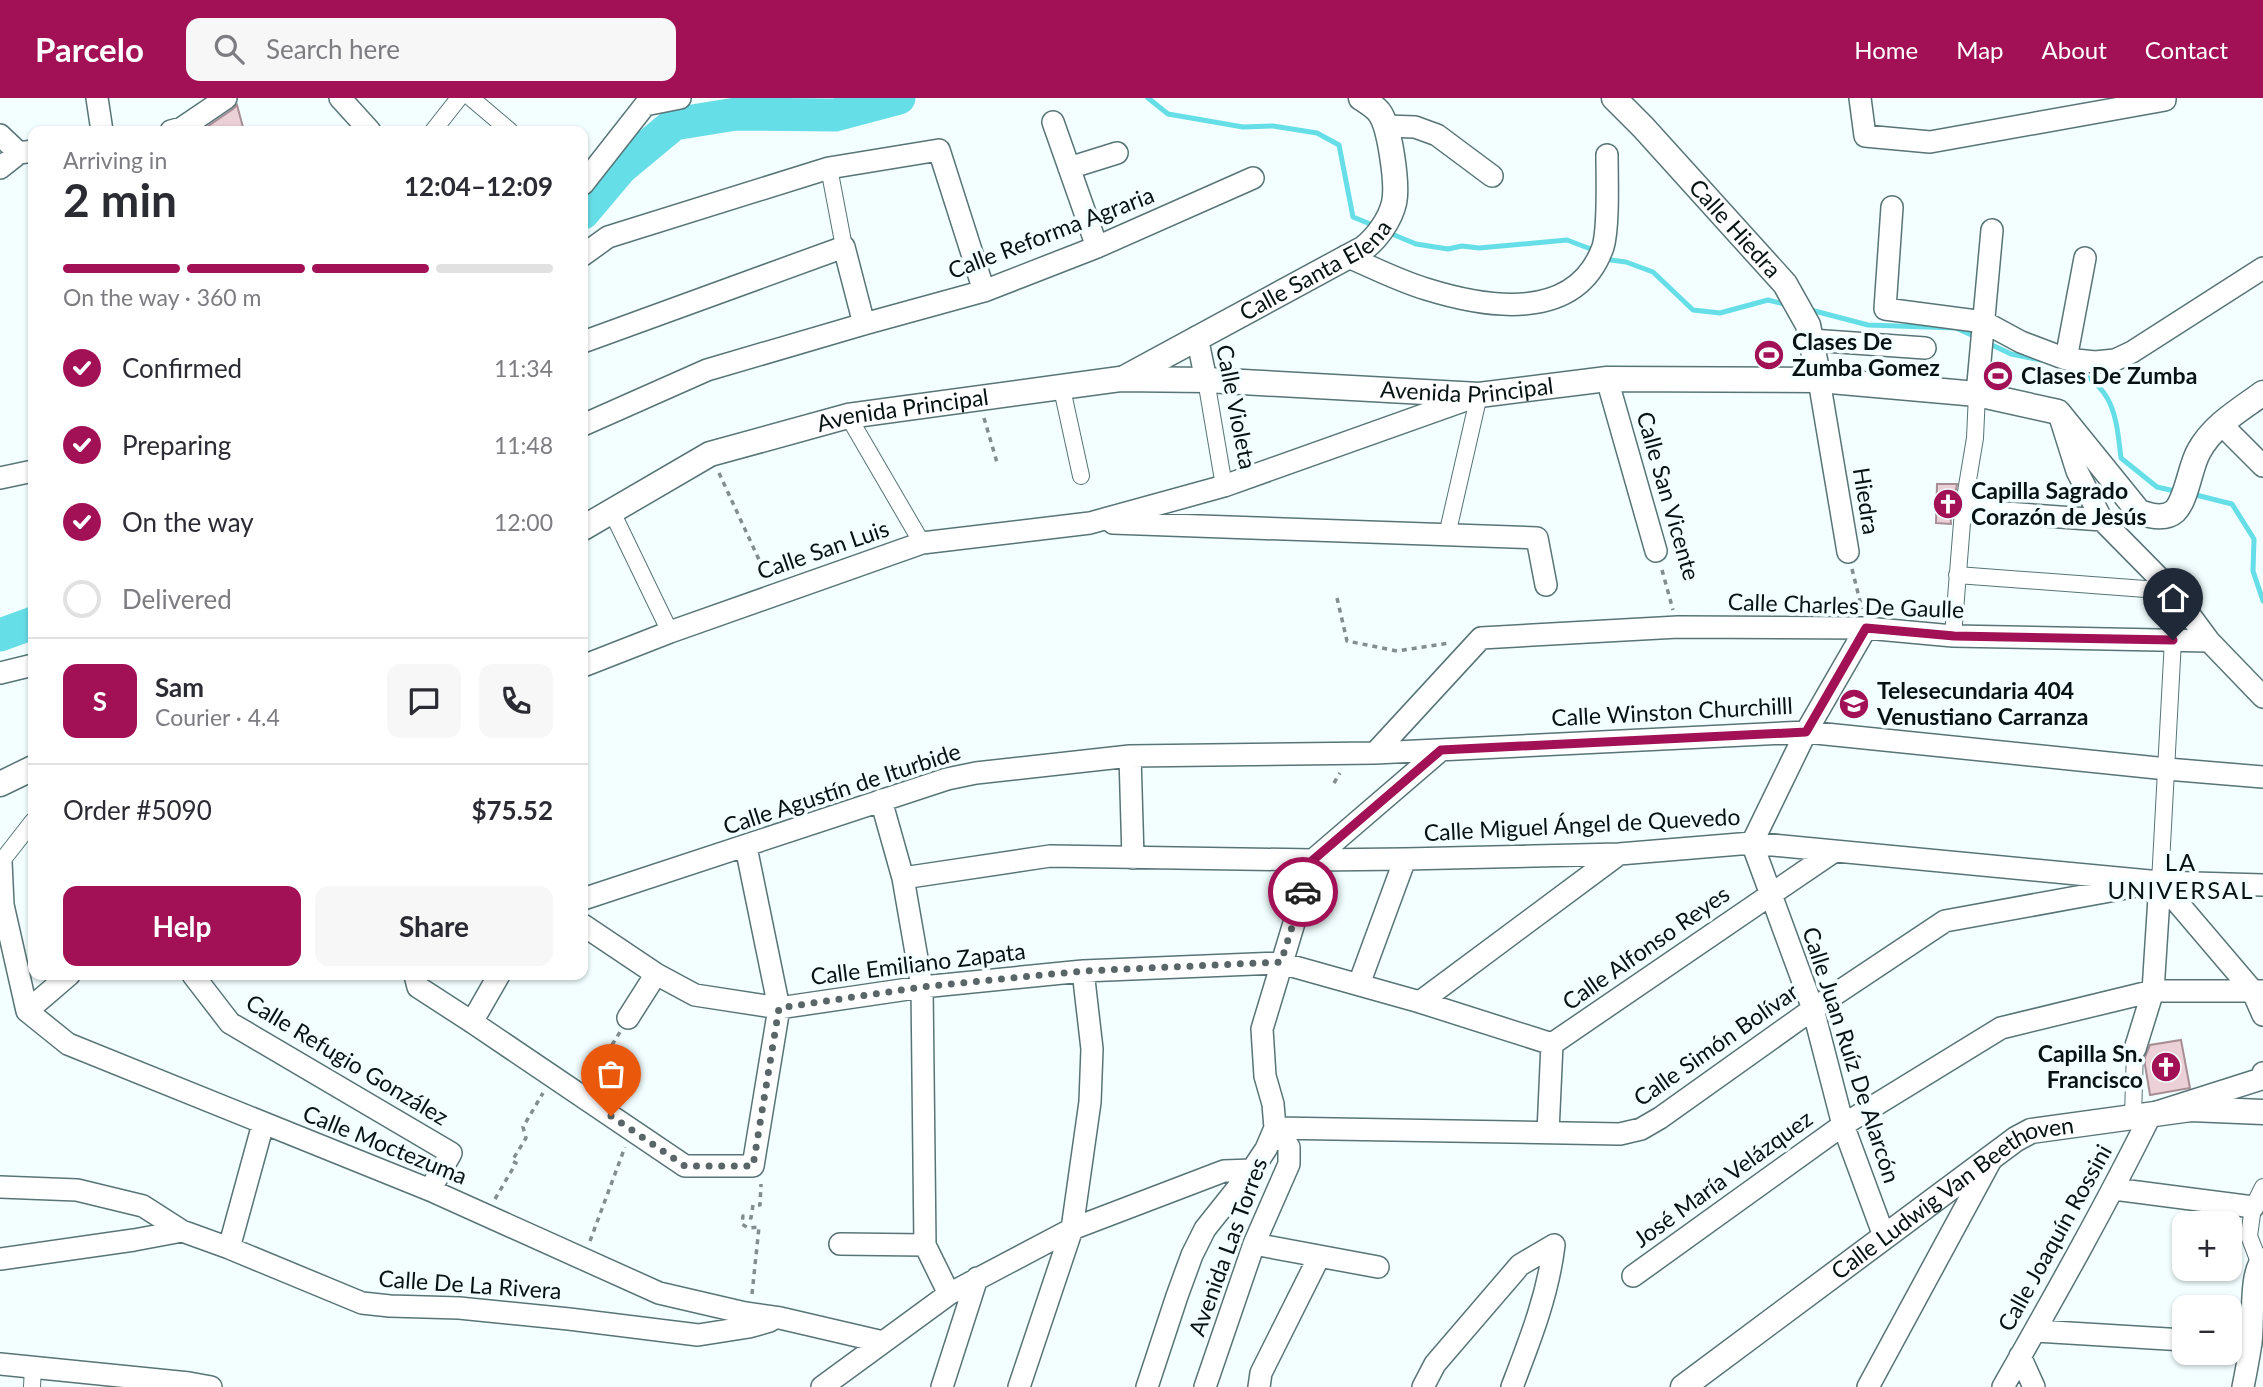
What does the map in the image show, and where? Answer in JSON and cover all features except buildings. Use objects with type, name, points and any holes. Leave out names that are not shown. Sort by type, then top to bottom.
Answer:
[{"type":"street","points":[[97,98],[101,126]]},
{"type":"street","points":[[185,126],[226,98]]},
{"type":"street","points":[[340,98],[365,126]]},
{"type":"street","points":[[437,126],[459,98]]},
{"type":"street","points":[[471,98],[504,126]]},
{"type":"street","points":[[588,177],[645,101],[680,98]]},
{"type":"street","name":"Calle Santa Elena","points":[[1121,379],[1373,241],[1391,212],[1396,183],[1385,127],[1379,112],[1361,98]]},
{"type":"street","name":"Calle Hiedra","points":[[1614,98],[1785,284],[1809,333],[1819,380]]},
{"type":"street","points":[[1860,98],[1865,136],[1930,142],[2165,98]]},
{"type":"street","points":[[1053,122],[1097,247]]},
{"type":"street","points":[[1385,127],[1415,127],[1437,135],[1492,176]]},
{"type":"street","points":[[0,135],[26,152],[0,168]]},
{"type":"street","points":[[588,251],[608,237],[829,168],[939,150],[984,291]]},
{"type":"street","points":[[1069,168],[1117,153]]},
{"type":"street","points":[[1346,256],[1424,289],[1484,304],[1528,304],[1556,299],[1578,285],[1591,271],[1604,244],[1607,155]]},
{"type":"street","points":[[829,168],[844,247],[864,324]]},
{"type":"street","name":"Calle Reforma Agraria","points":[[588,423],[707,370],[984,291],[1097,247],[1253,178]]},
{"type":"street","points":[[1892,207],[1885,309],[1984,328],[2066,359],[2095,362],[2115,360],[2132,352],[2263,268]]},
{"type":"street","points":[[1954,636],[1963,510],[1975,438],[1992,230]]},
{"type":"street","points":[[588,340],[844,247]]},
{"type":"street","points":[[2066,359],[2085,258]]},
{"type":"street","points":[[1809,333],[1925,348]]},
{"type":"street","name":"Calle Violeta","points":[[1196,337],[1224,486]]},
{"type":"street","name":"Avenida Principal","points":[[588,525],[710,454],[848,416],[1121,379],[1206,380],[1479,395],[1607,379],[1819,380],[1978,385],[2058,412]]},
{"type":"street","name":"Calle San Vicente","points":[[1607,379],[1656,551]]},
{"type":"street","name":"Hiedra","points":[[1819,380],[1848,552]]},
{"type":"street","points":[[1062,389],[1081,477]]},
{"type":"street","points":[[2058,412],[2139,512],[2166,516],[2174,512],[2180,504],[2199,450],[2221,424],[2263,393]]},
{"type":"street","points":[[1447,535],[1479,395]]},
{"type":"street","name":"Calle San Luis","points":[[588,664],[670,632],[922,543],[1090,523],[1224,486],[1479,395]]},
{"type":"street","points":[[2058,412],[2077,471],[2102,520],[2172,591],[2209,641],[2263,697]]},
{"type":"street","points":[[848,416],[922,543]]},
{"type":"street","points":[[2221,424],[2263,466]]},
{"type":"street","points":[[0,478],[28,472]]},
{"type":"street","points":[[1963,510],[2102,520]]},
{"type":"street","points":[[612,512],[670,632]]},
{"type":"street","name":"Calle San Luis","points":[[1090,523],[1537,538],[1546,585]]},
{"type":"street","points":[[1957,575],[2172,591]]},
{"type":"street","points":[[2172,591],[2173,640],[2167,769],[2153,990],[2135,1049],[2142,1115],[2261,1079],[2263,1073]]},
{"type":"street","name":"Calle Charles De Gaulle","points":[[1481,638],[1678,627],[1866,628],[1954,636],[2209,641]]},
{"type":"street","points":[[1752,844],[1806,732],[1866,628]]},
{"type":"street","points":[[1375,752],[1481,638]]},
{"type":"street","points":[[0,673],[28,666]]},
{"type":"street","name":"Calle Winston Churchilll","points":[[1375,752],[1806,732],[2263,777]]},
{"type":"street","points":[[1313,860],[1441,750]]},
{"type":"street","name":"Calle Agustín de Iturbide","points":[[588,898],[881,800],[947,779],[976,773],[1130,756],[1375,752]]},
{"type":"street","points":[[1130,756],[1133,858]]},
{"type":"street","points":[[0,783],[28,770]]},
{"type":"street","points":[[881,800],[903,878],[922,987],[925,1245],[949,1294]]},
{"type":"street","points":[[28,827],[1,861],[3,905],[27,1011],[63,980]]},
{"type":"street","name":"Calle Miguel Ángel de Quevedo","points":[[903,878],[1050,856],[1405,859],[1619,854],[1752,844],[2160,882],[2263,885]]},
{"type":"street","name":"Calle Juan Ruíz De Alarcón","points":[[1752,844],[1813,1009],[1843,1125],[1884,1236]]},
{"type":"street","points":[[417,981],[685,1166],[743,1166],[779,1008],[746,847]]},
{"type":"street","name":"Calle Alfonso Reyes","points":[[1552,1044],[1833,852]]},
{"type":"street","points":[[1420,1002],[1619,854]]},
{"type":"street","points":[[1359,984],[1405,859]]},
{"type":"street","name":"Avenida Las Torres","points":[[1147,1387],[1192,1255],[1205,1229],[1266,1149],[1275,1128],[1273,1104],[1265,1076],[1262,1030],[1313,860]]},
{"type":"street","points":[[2160,882],[2258,990],[2263,1014]]},
{"type":"street","name":"Calle Simón Bolívar","points":[[1275,1128],[1620,1134],[1641,1129],[1945,921],[2160,882]]},
{"type":"street","name":"Calle Emiliano Zapata","points":[[588,928],[656,974],[695,995],[779,1008],[922,987],[1083,971],[1281,962],[1552,1044]]},
{"type":"street","points":[[1020,1387],[1072,1229],[1090,1102],[1092,1049],[1083,971]]},
{"type":"street","points":[[628,1018],[656,974]]},
{"type":"street","name":"Calle Refugio González","points":[[197,980],[230,1023],[451,1153],[430,1190]]},
{"type":"street","points":[[472,1021],[496,980]]},
{"type":"street","name":"José María Velázquez","points":[[1633,1276],[1843,1125],[2001,1028],[2153,990],[2258,990]]},
{"type":"street","name":"Calle Moctezuma","points":[[27,1011],[68,1044],[430,1190],[659,1293],[883,1342]]},
{"type":"street","points":[[1548,1132],[1552,1044]]},
{"type":"street","name":"Calle Ludwig Van Beethoven","points":[[1683,1387],[1884,1236],[2016,1139],[2031,1131],[2191,1109],[2263,1112]]},
{"type":"street","name":"Calle Joaquín Rossini","points":[[2003,1387],[2114,1189],[2142,1115]]},
{"type":"street","points":[[229,1248],[263,1124]]},
{"type":"street","name":"Avenida Las Torres","points":[[1205,1387],[1254,1244],[1289,1164],[1289,1147],[1275,1128]]},
{"type":"street","points":[[1868,1387],[1992,1158]]},
{"type":"street","points":[[822,1387],[949,1294],[1072,1229],[1224,1171],[1252,1170]]},
{"type":"street","points":[[0,1187],[77,1190],[143,1206],[182,1231]]},
{"type":"street","points":[[2244,1387],[2256,1334],[2254,1282],[2261,1261],[2249,1236],[2253,1207],[2263,1187]]},
{"type":"street","points":[[2114,1189],[2253,1207]]},
{"type":"street","name":"Calle De La Rivera","points":[[0,1259],[182,1231],[362,1303],[459,1308],[698,1335],[749,1327],[780,1318]]},
{"type":"street","points":[[840,1244],[925,1245]]},
{"type":"street","points":[[1254,1244],[1378,1266]]},
{"type":"street","points":[[1423,1387],[1435,1364],[1520,1265],[1554,1245],[1550,1276],[1542,1305],[1512,1387]]},
{"type":"street","points":[[1259,1387],[1261,1373],[1320,1257]]},
{"type":"street","points":[[942,1387],[978,1278]]},
{"type":"street","points":[[2036,1331],[2172,1339]]},
{"type":"street","points":[[2020,1356],[2034,1387]]},
{"type":"street","points":[[0,1364],[32,1377],[211,1387]]},
{"type":"path","points":[[979,399],[998,466]]},
{"type":"path","points":[[710,454],[775,595]]},
{"type":"path","name":"Calle San Vicente","points":[[1656,551],[1678,627]]},
{"type":"path","name":"Hiedra","points":[[1848,552],[1866,628]]},
{"type":"path","points":[[1337,598],[1347,641],[1397,651],[1481,638]]},
{"type":"path","points":[[589,1082],[628,1018]]},
{"type":"path","points":[[485,1215],[516,1163],[512,1161],[526,1138],[523,1127],[553,1076]]},
{"type":"path","points":[[583,1260],[631,1130]]},
{"type":"path","points":[[743,1166],[750,1182],[762,1184],[760,1205],[753,1205],[751,1218],[743,1216],[742,1224],[748,1228],[759,1227],[751,1294],[762,1301]]},
{"type":"waterway","points":[[588,207],[621,168],[674,124],[736,114],[835,115],[899,98]]},
{"type":"waterway","points":[[1148,98],[1168,114],[1243,127],[1273,126],[1317,133],[1339,145],[1353,217],[1375,226]]},
{"type":"waterway","points":[[1387,232],[1416,244],[1448,249],[1567,240],[1596,251]]},
{"type":"waterway","points":[[1604,256],[1653,272],[1693,310],[1720,313],[1768,300],[1788,305]]},
{"type":"waterway","points":[[1807,309],[1868,325],[1956,328],[1976,337]]},
{"type":"waterway","points":[[1988,343],[2011,354],[2041,360]]},
{"type":"waterway","points":[[2071,368],[2096,384],[2104,393],[2114,416],[2121,458],[2157,487],[2179,492]]},
{"type":"waterway","points":[[2192,494],[2232,504],[2254,539],[2253,571],[2263,601]]},
{"type":"waterway","points":[[0,635],[28,625]]},
{"type":"way so far","points":[[611,1116],[685,1166],[753,1166],[779,1008],[922,987],[1083,971],[1281,962],[1303,892]]},
{"type":"place","name":"Clases De Zumba Gomez","points":[[1769,355]]},
{"type":"place","name":"Clases De Zumba","points":[[1998,376]]},
{"type":"place","name":"Capilla Sagrado Corazón de Jesús","points":[[1948,504]]},
{"type":"place","name":"Telesecundaria 404 Venustiano Carranza","points":[[1854,704]]},
{"type":"place","name":"Capilla Sn. Francisco","points":[[2166,1067]]},
{"type":"district","name":"LA UNIVERSAL","points":[[2181,877]]},
{"type":"route","points":[[1303,892],[1313,860],[1441,750],[1806,732],[1866,628],[1954,636],[2173,640]]}]
